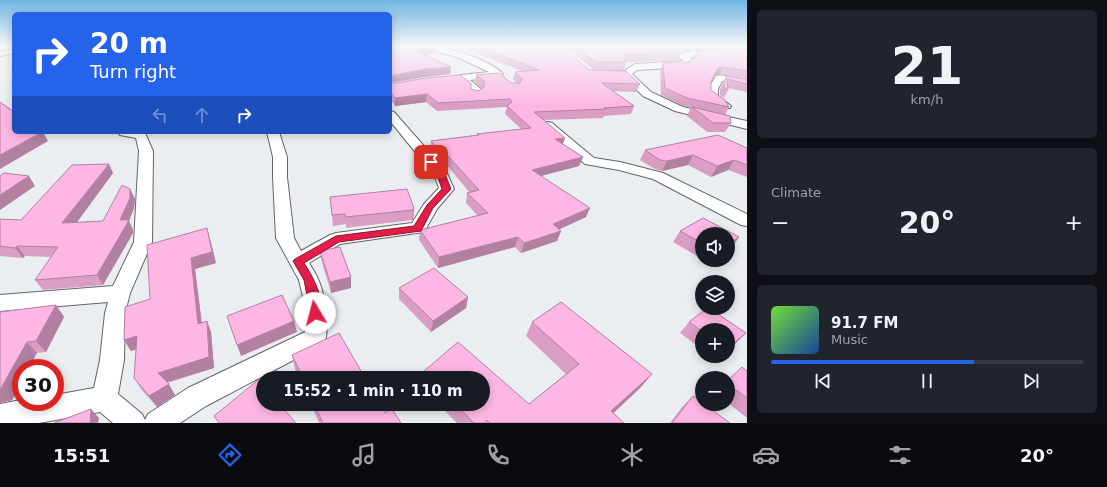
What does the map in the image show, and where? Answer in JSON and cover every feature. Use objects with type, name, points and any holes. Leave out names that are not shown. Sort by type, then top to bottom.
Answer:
[{"type":"street","points":[[476,95],[476,89],[457,79],[501,76],[484,66]]},
{"type":"street","points":[[598,74],[626,74],[635,67],[656,66]]},
{"type":"street","points":[[626,74],[647,94],[662,102],[679,108],[742,124]]},
{"type":"street","points":[[742,124],[726,105],[713,97],[713,90],[719,78],[747,83]]},
{"type":"street","points":[[298,261],[336,239],[418,228],[430,207],[446,189],[441,174],[392,116]]},
{"type":"street","points":[[545,124],[590,161],[620,166],[658,176],[747,221]]},
{"type":"street","points":[[104,399],[112,360],[115,313],[120,293],[143,242],[146,151],[138,134]]},
{"type":"street","points":[[157,423],[197,398],[316,337],[314,301],[309,280],[285,238],[280,177],[280,157],[274,134]]},
{"type":"street","points":[[0,303],[120,293]]},
{"type":"street","points":[[0,417],[104,399],[133,423]]},
{"type":"building","points":[[392,66],[448,66],[451,67],[425,69],[392,76]]},
{"type":"building","points":[[528,66],[584,66],[589,70],[626,71],[640,84],[602,83],[634,106],[604,108],[606,109],[534,112],[565,138],[555,139],[583,157],[532,170],[590,208],[553,224],[561,231],[524,243],[518,237],[439,257],[420,230],[488,213],[467,193],[479,190],[446,154],[442,154],[431,141],[531,128],[507,106],[512,102],[510,99],[438,103],[427,94],[395,98],[392,94],[392,84],[426,78],[460,75],[471,83],[471,89],[478,91],[484,87],[484,81],[476,75],[499,73],[511,83],[520,83],[522,79],[515,72],[539,70]]},
{"type":"building","points":[[663,66],[747,66],[747,71],[723,67],[718,68],[711,81],[711,90],[725,100],[729,107],[687,98],[665,88]]},
{"type":"building","points":[[727,76],[747,79],[747,84],[727,79],[728,90],[724,88],[724,82]]},
{"type":"building","points":[[0,102],[12,111],[12,134],[38,134],[0,155]]},
{"type":"building","points":[[692,107],[730,116],[731,123],[713,123]]},
{"type":"building","points":[[718,135],[747,148],[747,165],[734,160],[717,166],[693,155],[667,161],[660,160],[645,150]]},
{"type":"building","points":[[109,164],[62,223],[103,221],[122,185],[130,189],[130,198],[120,220],[128,220],[128,222],[97,275],[35,280],[58,247],[17,246],[15,248],[0,246],[0,219],[21,220],[72,165]]},
{"type":"building","points":[[4,173],[29,176],[0,195],[0,176]]},
{"type":"building","points":[[407,189],[414,208],[413,210],[346,217],[345,214],[332,215],[330,197]]},
{"type":"building","points":[[703,218],[720,227],[695,227],[695,239],[680,231]]},
{"type":"building","points":[[207,228],[212,252],[191,258],[198,324],[207,321],[209,357],[158,373],[169,384],[149,396],[134,378],[137,336],[124,340],[125,307],[150,299],[147,245]]},
{"type":"building","points":[[735,235],[739,237],[735,240]]},
{"type":"building","points":[[340,247],[351,277],[330,282],[320,251]]},
{"type":"building","points":[[434,268],[468,297],[433,321],[399,288]]},
{"type":"building","points":[[282,295],[294,321],[237,345],[227,316]]},
{"type":"building","points":[[561,302],[652,374],[611,411],[624,423],[490,423],[487,420],[485,423],[474,423],[462,411],[490,411],[490,371],[424,371],[458,342],[529,404],[579,364],[532,322]]},
{"type":"building","points":[[56,305],[36,341],[27,342],[17,359],[12,359],[12,369],[0,390],[0,312]]},
{"type":"building","points":[[698,315],[719,315],[731,323],[695,323],[695,326],[689,322]]},
{"type":"building","points":[[735,326],[746,333],[735,342]]},
{"type":"building","points":[[339,333],[361,371],[300,371],[292,355]]},
{"type":"building","points":[[742,367],[747,371],[747,398],[735,389],[735,374]]},
{"type":"building","points":[[256,382],[256,411],[285,411],[296,423],[219,423],[214,416]]},
{"type":"building","points":[[693,396],[695,397],[695,411],[714,411],[730,423],[672,423]]},
{"type":"building","points":[[91,409],[90,423],[54,423]]},
{"type":"building","points":[[317,411],[384,411],[385,413],[393,411],[401,423],[323,423]]},
{"type":"route","points":[[315,313],[309,280],[298,261],[336,239],[376,235],[418,228],[430,207],[446,189],[441,174],[431,162]]}]
